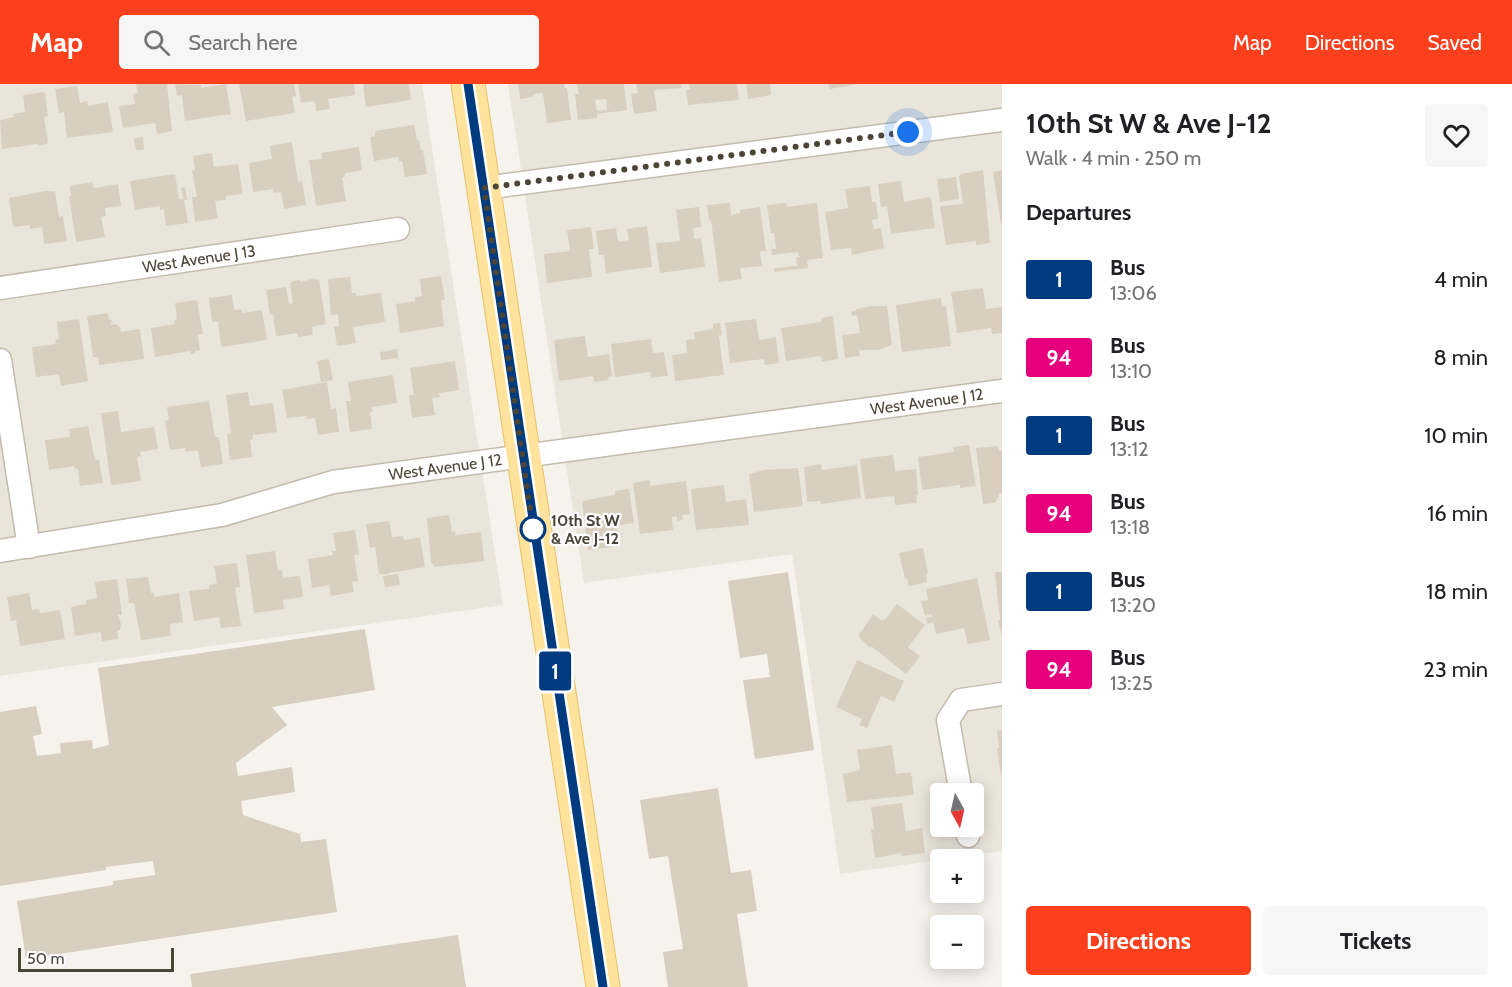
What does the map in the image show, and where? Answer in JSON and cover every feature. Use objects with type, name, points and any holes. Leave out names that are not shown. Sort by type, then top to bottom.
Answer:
[{"type":"main road","points":[[468,84],[603,987]]},
{"type":"street","points":[[484,188],[1002,120]]},
{"type":"street","name":"West Avenue J 13","points":[[0,288],[398,229]]},
{"type":"street","points":[[0,360],[29,547]]},
{"type":"street","name":"West Avenue J 12","points":[[0,551],[222,515],[333,482],[1002,391]]},
{"type":"street","points":[[959,783],[948,720],[961,700],[1002,694]]},
{"type":"shaded area","points":[[0,84],[422,84],[503,605],[0,676]]},
{"type":"shaded area","points":[[508,84],[1002,84],[1002,851],[984,854],[984,849],[930,849],[930,861],[840,874],[792,554],[584,583]]},
{"type":"building","points":[[136,84],[167,84],[172,131],[157,134],[155,123],[123,128],[119,106],[135,104],[133,94],[138,93]]},
{"type":"building","points":[[175,84],[201,85],[201,88],[226,84],[231,114],[185,121],[182,95],[177,96]]},
{"type":"building","points":[[239,84],[294,84],[296,96],[292,97],[295,113],[246,121]]},
{"type":"building","points":[[298,84],[354,84],[355,95],[328,99],[330,109],[316,111],[315,101],[301,103]]},
{"type":"building","points":[[363,84],[409,84],[411,100],[366,107]]},
{"type":"building","points":[[518,84],[564,84],[567,88],[571,120],[547,123],[543,93],[520,99]]},
{"type":"building","points":[[577,84],[624,84],[627,110],[597,114],[597,118],[578,120],[575,94],[579,94]],"holes":[[[606,99],[607,110],[597,111],[595,100]]]},
{"type":"building","points":[[636,84],[681,84],[682,88],[654,90],[657,111],[634,114],[631,94],[638,93]]},
{"type":"building","points":[[689,84],[737,84],[739,100],[688,105],[686,90],[690,89]]},
{"type":"building","points":[[746,84],[770,84],[771,95],[748,99]]},
{"type":"building","points":[[828,84],[853,84],[853,85],[830,89]]},
{"type":"building","points":[[77,86],[80,103],[87,101],[88,106],[108,102],[113,132],[67,138],[64,112],[59,113],[55,89]]},
{"type":"building","points":[[45,92],[48,116],[44,117],[48,143],[2,149],[0,120],[25,112],[23,95]]},
{"type":"building","points":[[414,125],[417,140],[423,150],[427,174],[405,177],[402,161],[399,161],[398,157],[374,161],[370,137],[375,136],[375,131]]},
{"type":"building","points":[[143,137],[144,150],[136,150],[134,138]]},
{"type":"building","points":[[292,142],[298,182],[302,181],[306,205],[284,209],[281,192],[273,193],[273,189],[253,192],[249,163],[272,159],[270,146]]},
{"type":"building","points":[[359,147],[362,170],[345,173],[345,177],[342,177],[346,201],[316,206],[309,160],[322,159],[321,153]]},
{"type":"building","points":[[212,153],[214,167],[238,164],[243,194],[226,196],[226,200],[215,201],[218,218],[195,222],[192,197],[197,197],[192,171],[195,170],[193,156]]},
{"type":"building","points":[[983,170],[990,243],[976,245],[976,241],[946,245],[940,206],[963,204],[959,176]]},
{"type":"building","points":[[1002,170],[1002,224],[1001,224],[993,172]]},
{"type":"building","points":[[175,174],[179,199],[184,198],[188,223],[166,226],[164,209],[160,210],[160,206],[135,210],[130,181]]},
{"type":"building","points":[[956,177],[959,199],[940,202],[937,179]]},
{"type":"building","points":[[901,181],[904,202],[931,197],[935,228],[891,234],[887,206],[881,207],[878,184]]},
{"type":"building","points":[[92,182],[94,188],[118,184],[121,206],[105,208],[106,216],[101,217],[105,237],[76,242],[69,196],[71,196],[70,186]]},
{"type":"building","points":[[870,186],[872,202],[876,202],[878,217],[872,220],[874,229],[881,228],[884,248],[852,255],[851,248],[831,250],[825,212],[848,208],[845,189]]},
{"type":"building","points":[[185,187],[187,200],[184,200],[181,188]]},
{"type":"building","points":[[55,191],[59,217],[63,216],[67,241],[44,244],[42,227],[30,229],[30,225],[13,227],[9,198]]},
{"type":"building","points":[[730,203],[731,215],[740,213],[740,210],[760,207],[766,251],[760,253],[762,266],[740,268],[742,279],[719,282],[707,205]]},
{"type":"building","points":[[786,203],[787,207],[817,203],[823,258],[807,260],[808,268],[774,272],[774,268],[797,266],[796,257],[799,257],[798,252],[772,255],[771,249],[776,249],[767,205]]},
{"type":"building","points":[[699,207],[701,227],[693,228],[694,239],[701,238],[705,267],[660,273],[656,243],[680,241],[676,210]]},
{"type":"building","points":[[647,226],[652,267],[606,273],[604,255],[599,255],[596,231],[616,228],[618,242],[629,240],[627,229]]},
{"type":"building","points":[[591,227],[594,249],[589,249],[592,277],[547,283],[544,254],[570,251],[567,230]]},
{"type":"building","points":[[441,276],[445,300],[441,300],[444,326],[400,333],[396,304],[415,301],[415,297],[422,296],[420,279]]},
{"type":"building","points":[[350,277],[352,293],[356,293],[356,296],[381,293],[385,322],[353,327],[356,343],[337,346],[334,327],[339,326],[338,314],[331,315],[328,279]]},
{"type":"building","points":[[319,279],[326,324],[312,327],[313,335],[298,337],[298,333],[276,336],[266,290],[286,287],[289,304],[293,303],[290,284],[293,281],[300,280],[301,282]]},
{"type":"building","points":[[983,288],[986,309],[1002,307],[1002,333],[992,334],[991,328],[957,333],[951,292]]},
{"type":"building","points":[[232,295],[234,310],[242,309],[242,313],[262,310],[267,340],[221,347],[218,321],[212,322],[209,298]]},
{"type":"building","points":[[941,298],[942,307],[946,306],[951,346],[902,352],[896,305]]},
{"type":"building","points":[[197,300],[203,334],[198,335],[200,350],[191,354],[191,351],[155,357],[151,328],[175,324],[174,320],[177,319],[175,303]]},
{"type":"building","points":[[872,306],[887,306],[892,345],[878,350],[859,350],[860,356],[845,358],[842,335],[860,333],[857,315],[852,316],[851,312]]},
{"type":"building","points":[[108,313],[109,319],[114,322],[111,322],[111,325],[115,324],[120,327],[121,332],[140,329],[144,359],[99,365],[98,357],[93,357],[87,316]]},
{"type":"building","points":[[833,316],[838,359],[822,362],[821,356],[786,361],[781,328],[821,322],[821,318]]},
{"type":"building","points":[[79,319],[88,381],[61,386],[59,374],[36,377],[32,347],[56,344],[55,340],[59,339],[57,322]]},
{"type":"building","points":[[756,319],[759,340],[776,337],[779,363],[765,365],[764,359],[730,363],[725,323]]},
{"type":"building","points":[[720,323],[722,335],[719,336],[724,375],[675,381],[672,355],[687,353],[686,340],[695,339],[694,332],[713,329],[713,324]]},
{"type":"building","points":[[585,336],[588,357],[609,354],[612,376],[608,377],[609,380],[594,382],[593,376],[559,381],[554,340]]},
{"type":"building","points":[[651,339],[653,353],[664,352],[668,376],[651,378],[650,372],[615,377],[611,344]]},
{"type":"building","points":[[397,349],[398,358],[381,360],[380,352]]},
{"type":"building","points":[[329,359],[333,380],[321,382],[317,361]]},
{"type":"building","points":[[455,361],[459,390],[439,393],[440,397],[432,398],[435,415],[412,418],[409,395],[414,395],[410,368]]},
{"type":"building","points":[[393,375],[397,403],[372,407],[373,411],[370,412],[372,429],[350,432],[346,401],[351,401],[348,382]]},
{"type":"building","points":[[327,382],[331,409],[336,408],[339,432],[318,435],[315,418],[307,419],[306,416],[287,418],[282,390]]},
{"type":"building","points":[[248,392],[250,406],[273,403],[277,432],[253,435],[253,439],[250,440],[252,457],[230,460],[227,434],[231,434],[226,395]]},
{"type":"building","points":[[209,401],[215,437],[219,437],[223,464],[201,467],[198,450],[186,452],[186,448],[170,450],[165,421],[169,420],[167,407]]},
{"type":"building","points":[[118,411],[121,432],[154,427],[158,449],[140,452],[141,456],[137,457],[141,481],[111,485],[101,413]]},
{"type":"building","points":[[88,426],[95,460],[99,460],[103,483],[80,486],[78,469],[74,466],[49,470],[45,440],[70,437],[69,429]]},
{"type":"building","points":[[969,445],[976,486],[960,488],[960,485],[922,490],[918,457],[954,452],[953,447]]},
{"type":"building","points":[[998,446],[999,451],[1002,451],[1002,493],[995,503],[983,504],[976,448]]},
{"type":"building","points":[[893,455],[895,471],[916,469],[917,503],[895,505],[894,496],[865,499],[860,459]]},
{"type":"building","points":[[821,464],[822,470],[857,465],[861,498],[821,504],[820,501],[807,502],[804,467]]},
{"type":"building","points":[[798,468],[803,506],[754,512],[749,474],[764,470]]},
{"type":"building","points":[[650,480],[650,486],[686,481],[690,514],[682,515],[683,520],[677,521],[677,516],[672,517],[673,530],[640,534],[633,483]]},
{"type":"building","points":[[724,485],[726,502],[746,499],[749,525],[696,530],[691,489]]},
{"type":"building","points":[[629,489],[634,523],[619,525],[618,521],[616,522],[619,546],[588,550],[582,501],[615,495],[615,491]]},
{"type":"building","points":[[449,515],[452,532],[455,531],[456,535],[481,532],[484,561],[435,567],[431,562],[427,518]]},
{"type":"building","points":[[389,521],[392,537],[403,536],[404,540],[420,537],[425,567],[379,574],[375,547],[370,548],[366,524]]},
{"type":"building","points":[[355,530],[359,554],[354,555],[358,581],[352,582],[354,592],[331,596],[329,585],[312,588],[308,559],[333,555],[332,551],[336,551],[333,533]]},
{"type":"building","points":[[923,548],[928,574],[926,574],[927,582],[909,586],[899,553]]},
{"type":"building","points":[[275,551],[278,571],[282,570],[283,578],[300,576],[303,597],[283,600],[284,609],[254,613],[246,555]]},
{"type":"building","points":[[237,563],[240,587],[235,588],[241,626],[221,628],[219,617],[194,621],[189,591],[209,589],[209,585],[217,583],[214,566]]},
{"type":"building","points":[[788,572],[814,750],[755,759],[743,680],[770,677],[767,654],[740,658],[728,581]]},
{"type":"building","points":[[995,572],[1002,572],[1002,637],[998,620],[1000,620]]},
{"type":"building","points":[[398,574],[400,585],[385,587],[383,576]]},
{"type":"building","points":[[148,577],[154,597],[179,593],[183,622],[170,624],[171,636],[141,640],[134,603],[129,603],[126,579]]},
{"type":"building","points":[[977,578],[990,640],[968,644],[964,628],[936,634],[933,622],[927,624],[926,618],[932,617],[931,614],[925,616],[921,601],[928,600],[926,589]]},
{"type":"building","points":[[117,579],[122,615],[118,615],[121,624],[120,630],[117,630],[118,639],[102,641],[101,632],[75,636],[71,607],[86,604],[86,600],[97,598],[95,582]]},
{"type":"building","points":[[29,593],[32,610],[39,609],[40,613],[60,610],[65,639],[20,646],[16,620],[11,621],[7,597]]},
{"type":"building","points":[[897,604],[925,625],[908,647],[920,656],[906,674],[871,646],[870,648],[858,636],[873,614],[882,621],[885,620]]},
{"type":"building","points":[[365,629],[375,690],[272,707],[287,725],[236,763],[238,776],[292,767],[295,792],[241,801],[243,815],[300,834],[301,842],[326,839],[337,912],[26,959],[17,901],[113,885],[113,881],[155,875],[153,861],[0,886],[0,712],[36,706],[42,734],[33,736],[37,756],[61,753],[60,743],[92,740],[93,749],[109,745],[98,668]]},
{"type":"building","points":[[857,660],[904,681],[894,702],[881,696],[867,728],[859,725],[862,719],[836,707]]},
{"type":"building","points":[[1002,730],[1002,776],[1001,776],[997,731]]},
{"type":"building","points":[[892,745],[896,774],[911,772],[914,795],[847,802],[843,774],[860,770],[857,750]]},
{"type":"building","points":[[718,788],[731,873],[751,870],[757,911],[737,914],[748,987],[668,987],[663,952],[683,949],[668,856],[649,859],[640,800]]},
{"type":"building","points":[[902,803],[906,831],[922,828],[925,853],[902,856],[901,853],[875,858],[871,807]]},
{"type":"building","points":[[458,935],[466,987],[192,987],[190,974]]},
{"type":"bus line","name":"1","points":[[468,84],[603,987]]},
{"type":"place","name":"10th St W & Ave J-12","points":[[533,529]]},
{"type":"route","points":[[533,529],[484,188],[908,132]]}]
